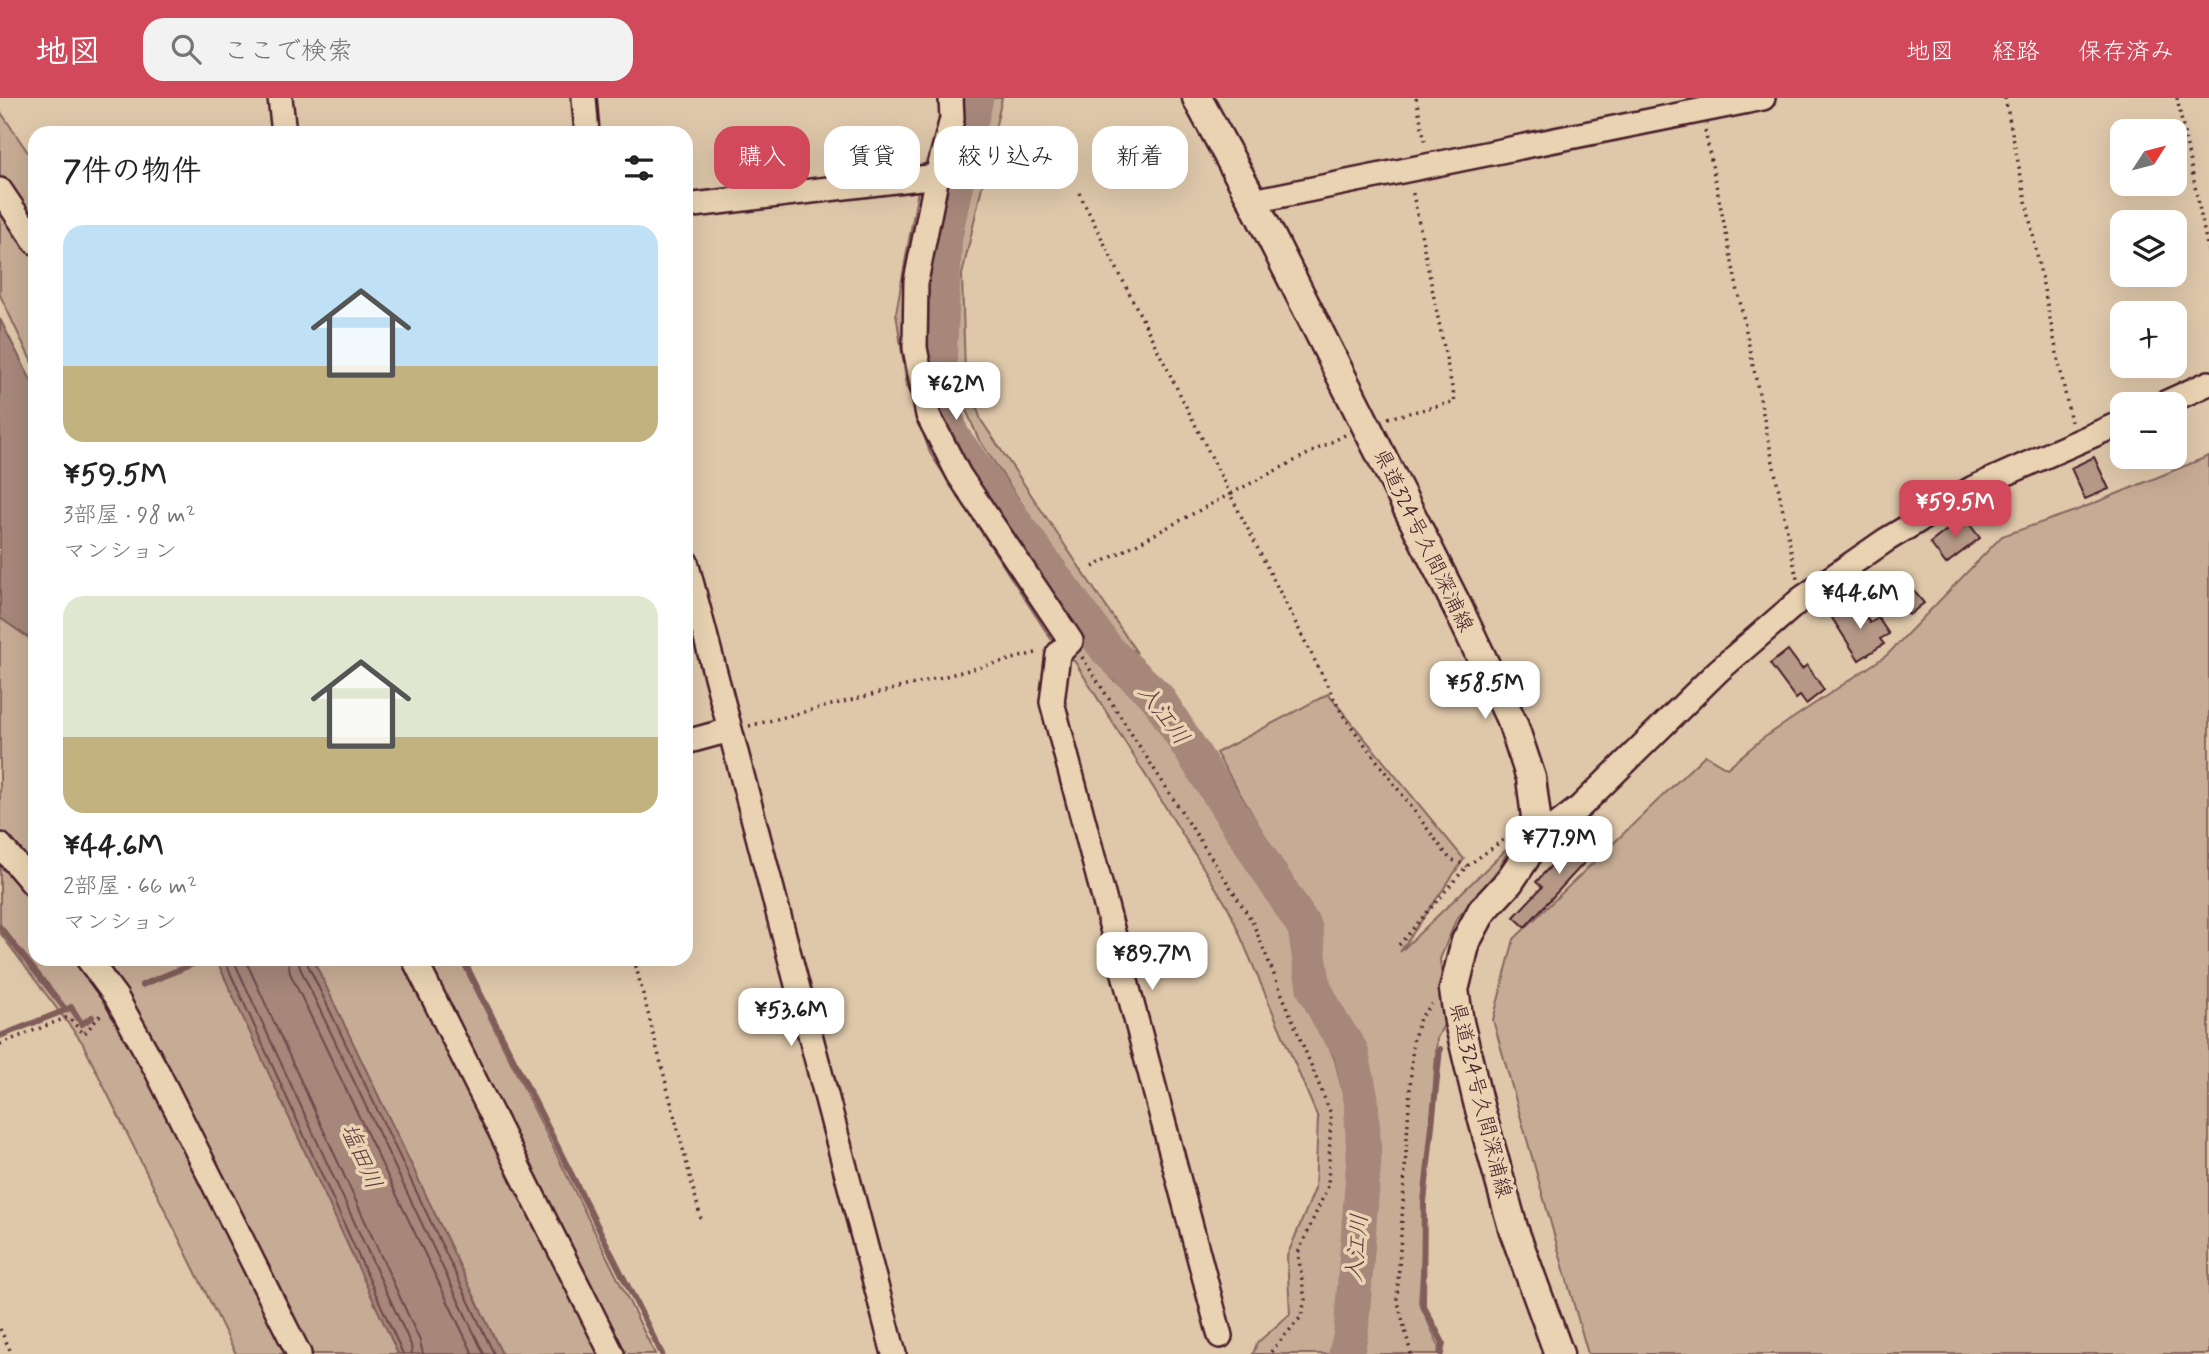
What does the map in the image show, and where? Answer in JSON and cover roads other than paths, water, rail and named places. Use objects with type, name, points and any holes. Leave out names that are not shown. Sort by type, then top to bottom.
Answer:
[{"type":"main road","name":"県道324号久間深浦線","points":[[1197,98],[1367,423],[1513,724],[1531,778],[1536,817],[1520,838],[1525,858],[1509,882],[1482,911],[1466,941],[1454,990],[1478,1102],[1513,1228],[1559,1354]]},
{"type":"street","points":[[280,98],[283,126]]},
{"type":"street","points":[[583,98],[586,126]]},
{"type":"street","points":[[950,98],[950,126]]},
{"type":"street","points":[[1253,201],[1763,98]]},
{"type":"street","points":[[693,205],[934,176]]},
{"type":"street","points":[[934,189],[916,281],[915,348],[928,415],[960,475],[1071,641],[1058,654],[1052,702],[1220,1336]]},
{"type":"street","points":[[0,190],[28,232]]},
{"type":"street","points":[[2187,393],[2209,383]]},
{"type":"street","points":[[1520,838],[1553,827],[1580,807],[1718,671],[1801,598],[1886,540],[1973,488],[2110,428]]},
{"type":"street","points":[[693,589],[894,1354]]},
{"type":"street","points":[[693,740],[730,730]]},
{"type":"street","points":[[0,845],[28,878]]},
{"type":"street","points":[[93,966],[116,997],[157,1071],[299,1354]]},
{"type":"street","points":[[418,966],[612,1354]]},
{"type":"water","points":[[0,319],[28,374],[28,637],[0,618]]},
{"type":"water","name":"塩田川","points":[[219,966],[316,966],[502,1354],[398,1354]]},
{"type":"waterway","name":"入江川","points":[[976,98],[945,231],[938,389],[952,436],[1108,651],[1157,697],[1305,928],[1314,988],[1332,1023],[1351,1051],[1361,1098],[1364,1158],[1351,1333],[1346,1354]]},
{"type":"waterway","points":[[0,927],[28,962]]},
{"type":"waterway","points":[[31,966],[66,1010],[71,1007],[82,1024],[92,1017]]},
{"type":"waterway","points":[[142,985],[188,966]]},
{"type":"waterway","points":[[467,966],[662,1354]]},
{"type":"waterway","points":[[0,1036],[66,1010]]},
{"type":"waterway","points":[[1440,1049],[1424,1202],[1423,1305],[1443,1343],[1441,1354]]}]
